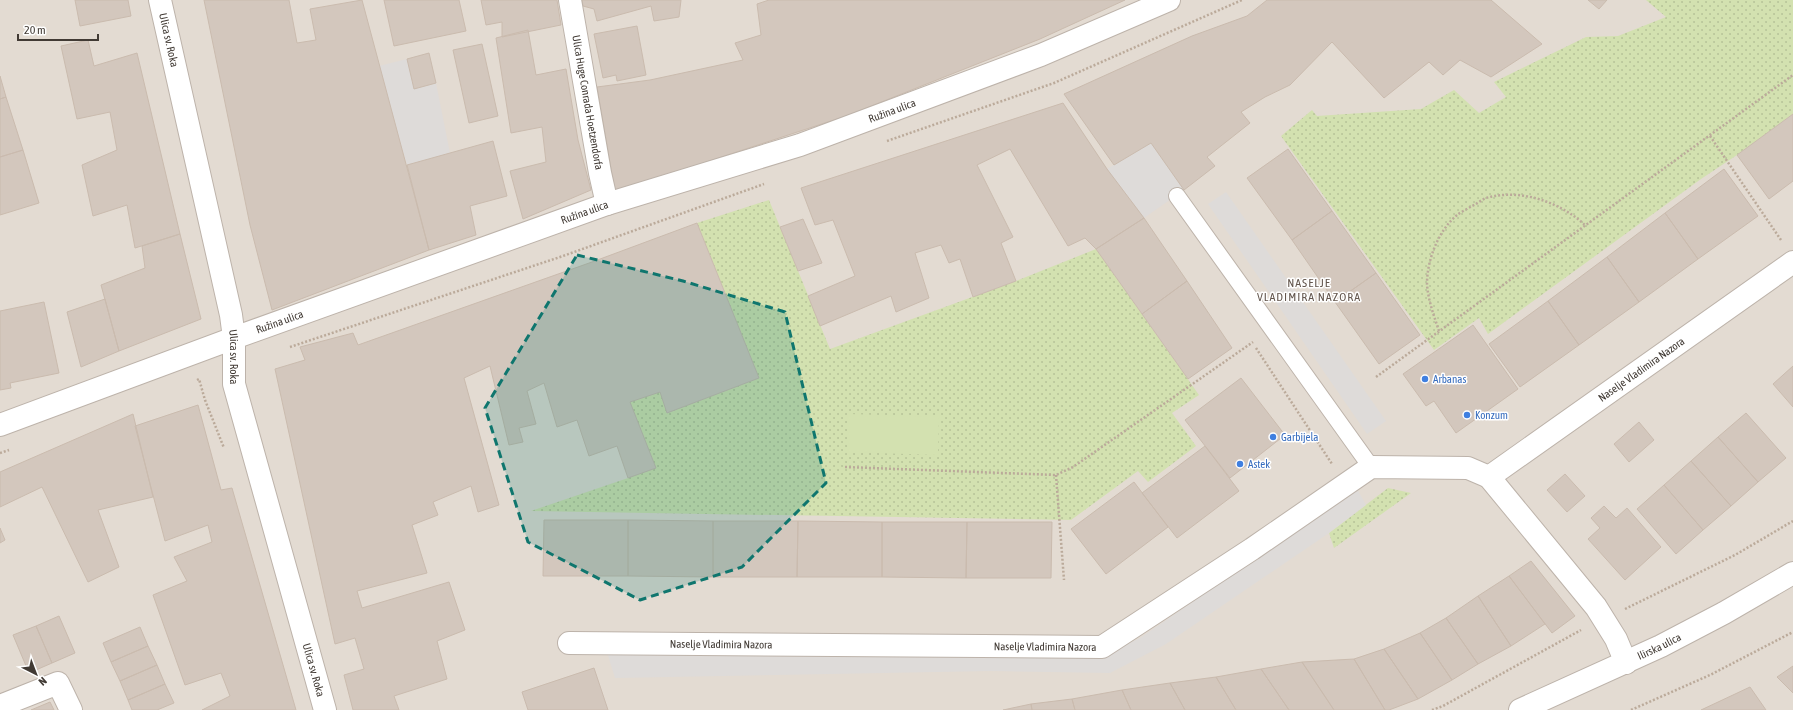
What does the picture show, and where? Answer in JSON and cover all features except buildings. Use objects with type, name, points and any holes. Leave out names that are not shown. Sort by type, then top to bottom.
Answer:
[{"type":"street","name":"Ulica sv. Roka","points":[[160,0],[231,315],[234,338],[234,384],[325,710]]},
{"type":"street","name":"Ulica Huge Conrada Hoetzendorfa","points":[[570,0],[600,173],[607,204]]},
{"type":"street","name":"Ružina ulica","points":[[0,424],[607,204],[800,145],[1041,55],[1169,0]]},
{"type":"street","name":"Naselje Vladimira Nazora","points":[[1489,477],[1789,254]]},
{"type":"street","name":"Naselje Vladimira Nazora","points":[[569,643],[1102,647],[1252,549],[1371,467]]},
{"type":"street","points":[[1371,467],[1468,468],[1489,477],[1596,607],[1616,639],[1626,663]]},
{"type":"street","name":"Ilirska ulica","points":[[1520,710],[1626,663],[1724,613],[1793,573]]},
{"type":"street","points":[[0,706],[58,683],[71,710]]},
{"type":"lane","points":[[1177,196],[1371,467]]},
{"type":"path","points":[[1376,377],[1793,75]]},
{"type":"path","points":[[1710,136],[1789,254]]},
{"type":"path","points":[[1439,331],[1427,284],[1430,263],[1438,237],[1457,215],[1485,198],[1508,196],[1531,197],[1555,205],[1574,216],[1584,226]]},
{"type":"path","points":[[1248,336],[1333,466]]},
{"type":"path","points":[[845,467],[1056,475],[1073,467],[1253,342]]},
{"type":"path","points":[[192,382],[199,379],[205,400],[226,452]]},
{"type":"path","points":[[0,454],[15,448]]},
{"type":"path","points":[[1056,475],[1064,580]]},
{"type":"path","points":[[1631,710],[1710,675],[1793,632]]},
{"type":"highlighted area","points":[[577,255],[683,281],[785,312],[826,483],[742,567],[640,600],[528,542],[485,408]]},
{"type":"shaded area","points":[[0,0],[1793,0],[1793,710],[0,710]]},
{"type":"shaded area","points":[[407,59],[414,89],[436,83],[450,153],[407,165],[387,99],[379,66]]},
{"type":"shaded area","points":[[1151,143],[1184,190],[1144,218],[1107,169]]},
{"type":"shaded area","points":[[1226,192],[1386,421],[1367,434],[1208,204]]},
{"type":"shaded area","points":[[1357,489],[1366,505],[1329,533],[1166,644],[1110,673],[991,671],[615,678],[606,649],[1121,647],[1140,638]]},
{"type":"green space","points":[[1646,0],[1793,0],[1793,114],[1488,334],[1479,318],[1434,350],[1281,136],[1312,110],[1317,116],[1421,109],[1454,90],[1479,113],[1506,97],[1494,82],[1586,37],[1618,36],[1666,17]]},
{"type":"green space","points":[[769,200],[830,349],[1016,281],[1096,249],[1199,395],[1172,413],[1196,446],[1148,482],[1138,471],[1071,520],[531,511],[628,478],[630,402],[660,392],[667,413],[759,378],[697,223]]},
{"type":"green space","points":[[848,414],[939,417],[938,455],[847,452]]},
{"type":"green space","points":[[1388,488],[1411,493],[1334,548],[1329,533]]},
{"type":"place","name":"Arbanas","points":[[1425,379]]},
{"type":"place","name":"Konzum","points":[[1467,415]]},
{"type":"place","name":"Garbijela","points":[[1273,437]]},
{"type":"place","name":"Astek","points":[[1240,464]]},
{"type":"district","name":"NASELJE VLADIMIRA NAZORA","points":[[1309,290]]}]
